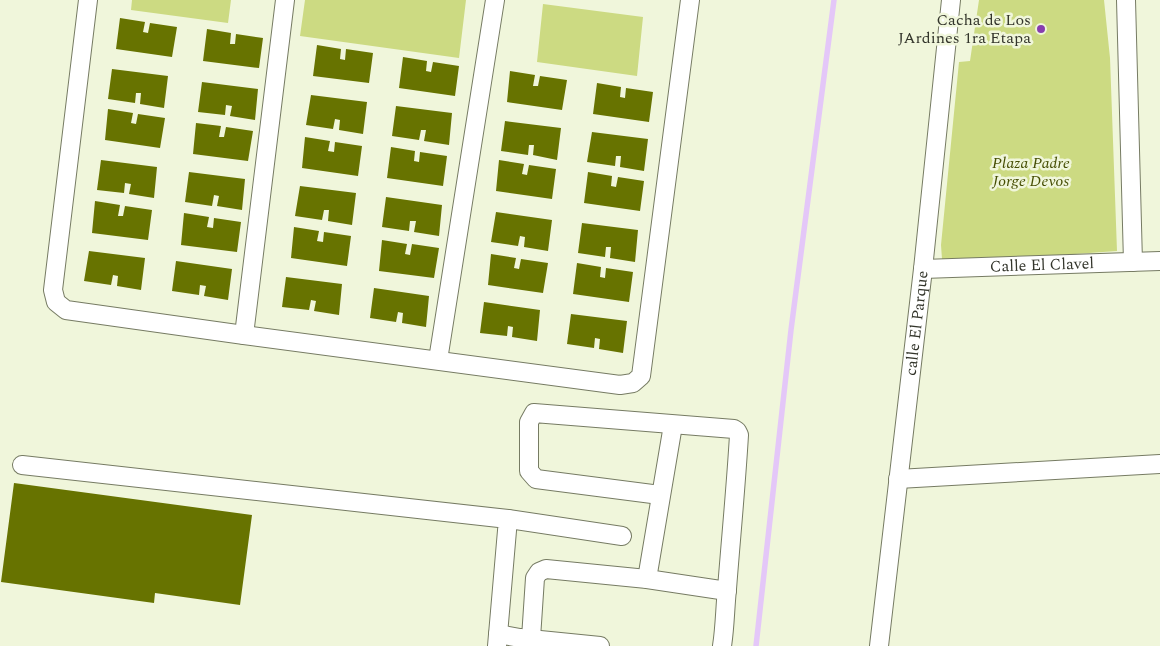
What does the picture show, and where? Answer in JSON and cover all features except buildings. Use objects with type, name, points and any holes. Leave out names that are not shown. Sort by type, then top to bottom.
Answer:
[{"type":"street","points":[[88,0],[53,290],[56,302],[66,310],[620,385],[633,383],[641,376],[690,0]]},
{"type":"street","points":[[244,335],[285,0]]},
{"type":"street","points":[[438,360],[495,0]]},
{"type":"street","name":"calle El Parque","points":[[879,646],[923,269],[951,0]]},
{"type":"street","points":[[1126,0],[1133,262]]},
{"type":"street","name":"Calle El Clavel","points":[[923,269],[1160,260]]},
{"type":"street","points":[[660,496],[536,479],[530,471],[529,422],[534,412],[734,429],[737,431],[739,435],[734,513],[727,610],[722,646]]},
{"type":"street","points":[[647,579],[673,425]]},
{"type":"street","points":[[898,478],[1160,464]]},
{"type":"street","points":[[22,465],[508,519],[622,536]]},
{"type":"street","points":[[508,519],[498,640],[531,638],[600,646]]},
{"type":"street","points":[[531,638],[535,578],[539,572],[546,569],[647,579],[727,591]]},
{"type":"green space","points":[[132,0],[231,0],[228,23],[131,10]]},
{"type":"green space","points":[[305,0],[466,0],[459,58],[300,36]]},
{"type":"green space","name":"Plaza Padre Jorge Devos","points":[[979,0],[1104,0],[1110,58],[1117,251],[949,263],[942,259],[941,245],[959,62],[970,61]]},
{"type":"green space","points":[[543,4],[643,17],[637,76],[537,62]]},
{"type":"waterway","points":[[756,646],[791,330],[834,0]]},
{"type":"place","name":"Cacha de Los JArdines 1ra Etapa","points":[[1041,29]]}]
